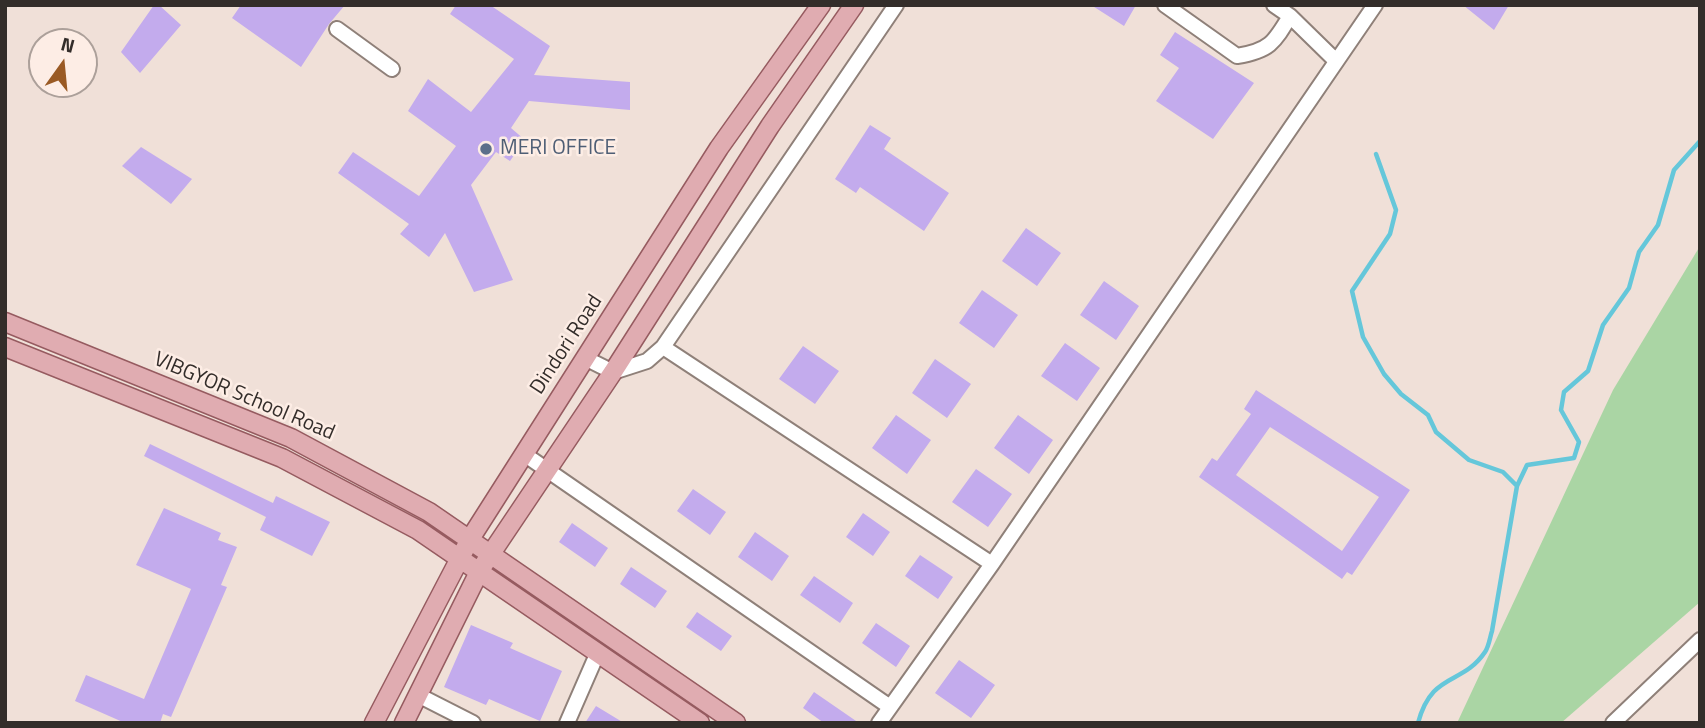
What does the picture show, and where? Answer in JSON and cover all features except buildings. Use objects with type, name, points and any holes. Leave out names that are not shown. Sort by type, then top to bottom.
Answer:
[{"type":"main road","name":"Dindori Road","points":[[374,723],[470,539],[719,148],[821,5]]},
{"type":"main road","points":[[404,723],[490,554],[613,372],[744,165],[854,5]]},
{"type":"main road","name":"VIBGYOR School Road","points":[[5,322],[290,438],[429,512],[736,723]]},
{"type":"main road","name":"VIBGYOR School Road","points":[[5,347],[282,458],[418,530],[460,556],[700,723]]},
{"type":"street","points":[[585,358],[613,372],[647,362],[663,347],[896,5]]},
{"type":"street","points":[[1165,5],[1237,56],[1258,53],[1275,42],[1290,16]]},
{"type":"street","points":[[1274,5],[1290,16],[1336,61]]},
{"type":"street","points":[[880,723],[992,564],[1374,5]]},
{"type":"street","points":[[337,29],[392,69]]},
{"type":"street","points":[[663,347],[992,564]]},
{"type":"street","points":[[524,454],[890,706]]},
{"type":"street","points":[[1613,723],[1700,640]]},
{"type":"street","points":[[567,723],[598,652]]},
{"type":"street","points":[[418,695],[473,723]]},
{"type":"green space","points":[[1700,246],[1700,602],[1561,723],[1457,723],[1613,390]]},
{"type":"waterway","points":[[1517,486],[1527,465],[1574,458],[1579,442],[1561,410],[1564,392],[1588,371],[1603,325],[1629,288],[1639,252],[1658,225],[1674,170],[1700,141]]},
{"type":"waterway","points":[[1376,154],[1396,210],[1390,234],[1352,291],[1363,337],[1384,374],[1401,394],[1428,415],[1436,432],[1469,460],[1503,472],[1517,486],[1488,647],[1476,663],[1431,695],[1418,723]]},
{"type":"place","name":"MERI OFFICE","points":[[486,149]]}]
